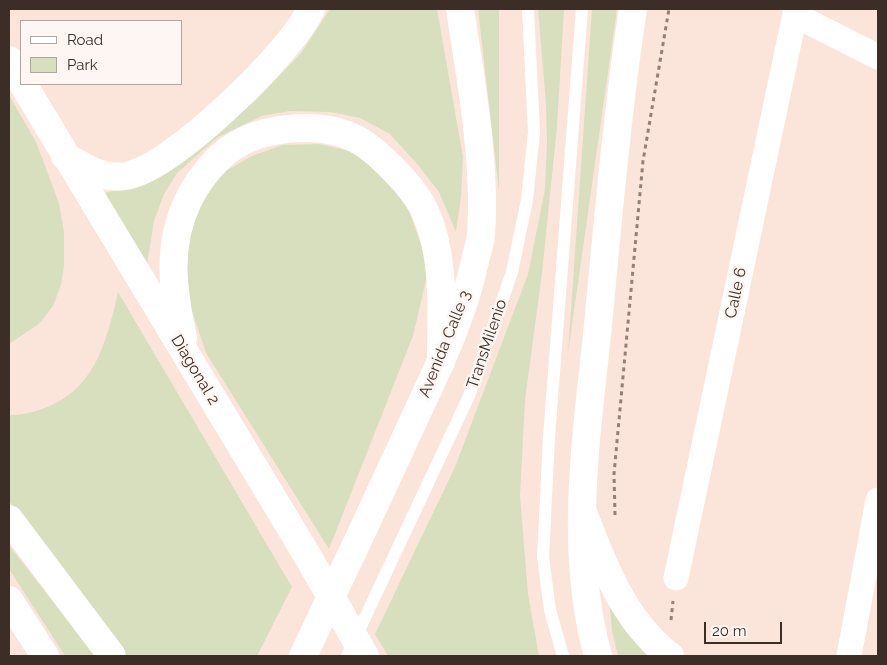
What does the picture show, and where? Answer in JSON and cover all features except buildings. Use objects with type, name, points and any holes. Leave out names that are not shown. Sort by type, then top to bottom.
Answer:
[{"type":"main road","points":[[65,156],[93,172],[106,175],[123,176],[146,170],[169,155],[210,122],[264,71],[289,43],[311,9]]},
{"type":"main road","name":"Avenida Calle 3","points":[[303,656],[441,362],[472,278],[481,237],[481,177],[460,9]]},
{"type":"main road","points":[[598,656],[587,606],[582,509],[610,203],[633,9]]},
{"type":"main road","name":"Diagonal 2","points":[[9,60],[20,79]]},
{"type":"main road","name":"Diagonal 2","points":[[24,85],[307,555],[365,656]]},
{"type":"main road","points":[[187,357],[176,303],[173,271],[174,249],[188,201],[214,163],[231,148],[274,130],[304,128],[335,131],[356,139],[380,156],[409,185],[423,209],[434,240],[440,274],[441,362]]},
{"type":"main road","points":[[582,509],[602,561],[628,610],[644,631],[668,654]]},
{"type":"main road","points":[[9,519],[112,656]]},
{"type":"main road","points":[[9,600],[45,656]]},
{"type":"street","points":[[796,12],[878,57]]},
{"type":"street","name":"Calle 6","points":[[676,578],[796,12]]},
{"type":"street","points":[[849,656],[878,500]]},
{"type":"lane","name":"TransMilenio","points":[[347,656],[469,396],[512,272],[527,200],[534,132],[528,9]]},
{"type":"lane","points":[[563,656],[550,610],[543,557],[549,436],[582,9]]},
{"type":"path","points":[[616,522],[614,474],[642,170],[669,9]]},
{"type":"path","points":[[668,654],[676,578]]},
{"type":"green space","points":[[330,9],[437,9],[463,157],[461,197],[456,232],[439,192],[390,134],[360,118],[330,112],[290,111],[262,116],[218,137],[177,173],[164,194],[154,221],[147,265],[104,193],[151,182],[255,101],[301,53]]},
{"type":"green space","points":[[478,9],[499,9],[499,192]]},
{"type":"green space","points":[[538,9],[564,9],[557,127],[542,273],[525,400],[520,496],[528,594],[539,656],[388,656],[375,634],[455,467],[528,274],[545,189],[547,142],[546,104]]},
{"type":"green space","points":[[592,9],[617,9],[568,353]]},
{"type":"green space","points":[[9,95],[36,142],[59,203],[64,232],[64,265],[61,285],[53,306],[39,324],[9,344]]},
{"type":"green space","points":[[319,144],[350,151],[378,169],[404,197],[429,267],[413,336],[329,549],[206,353],[191,309],[183,274],[192,214],[224,172],[252,156],[282,145]]},
{"type":"green space","points":[[118,292],[292,587],[257,656],[124,656],[9,501],[9,415],[34,412],[42,409],[60,401],[75,390],[96,362],[109,328]]},
{"type":"green space","points":[[9,545],[95,656],[65,656],[9,569]]},
{"type":"green space","points":[[609,599],[623,628],[648,656],[618,656],[612,631]]}]
